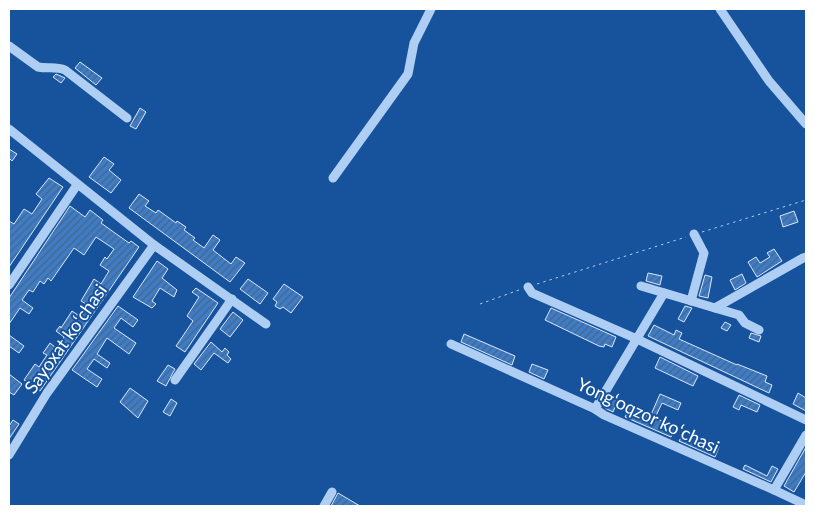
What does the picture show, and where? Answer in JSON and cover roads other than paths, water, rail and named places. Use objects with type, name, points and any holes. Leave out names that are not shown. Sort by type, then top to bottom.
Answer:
[{"type":"street","points":[[333,178],[408,74],[414,43],[431,9]]},
{"type":"street","points":[[720,9],[769,81],[806,124]]},
{"type":"street","points":[[9,46],[38,67],[59,67],[65,70],[126,118]]},
{"type":"street","points":[[9,129],[77,185],[154,244],[266,324]]},
{"type":"street","points":[[9,285],[77,185]]},
{"type":"street","points":[[691,301],[704,253],[694,234]]},
{"type":"street","name":"Sayoxat koʻchasi","points":[[9,455],[47,393],[154,244]]},
{"type":"street","points":[[715,308],[806,257]]},
{"type":"street","points":[[641,286],[738,314],[745,323],[759,330]]},
{"type":"street","points":[[528,288],[532,293],[637,339],[806,420]]},
{"type":"street","points":[[596,409],[664,293]]},
{"type":"street","points":[[175,380],[232,300]]},
{"type":"street","name":"Yongʻoqzor koʻchasi","points":[[451,344],[596,409],[612,419],[806,505]]},
{"type":"street","points":[[774,490],[806,435]]},
{"type":"street","points":[[324,506],[332,492]]}]
